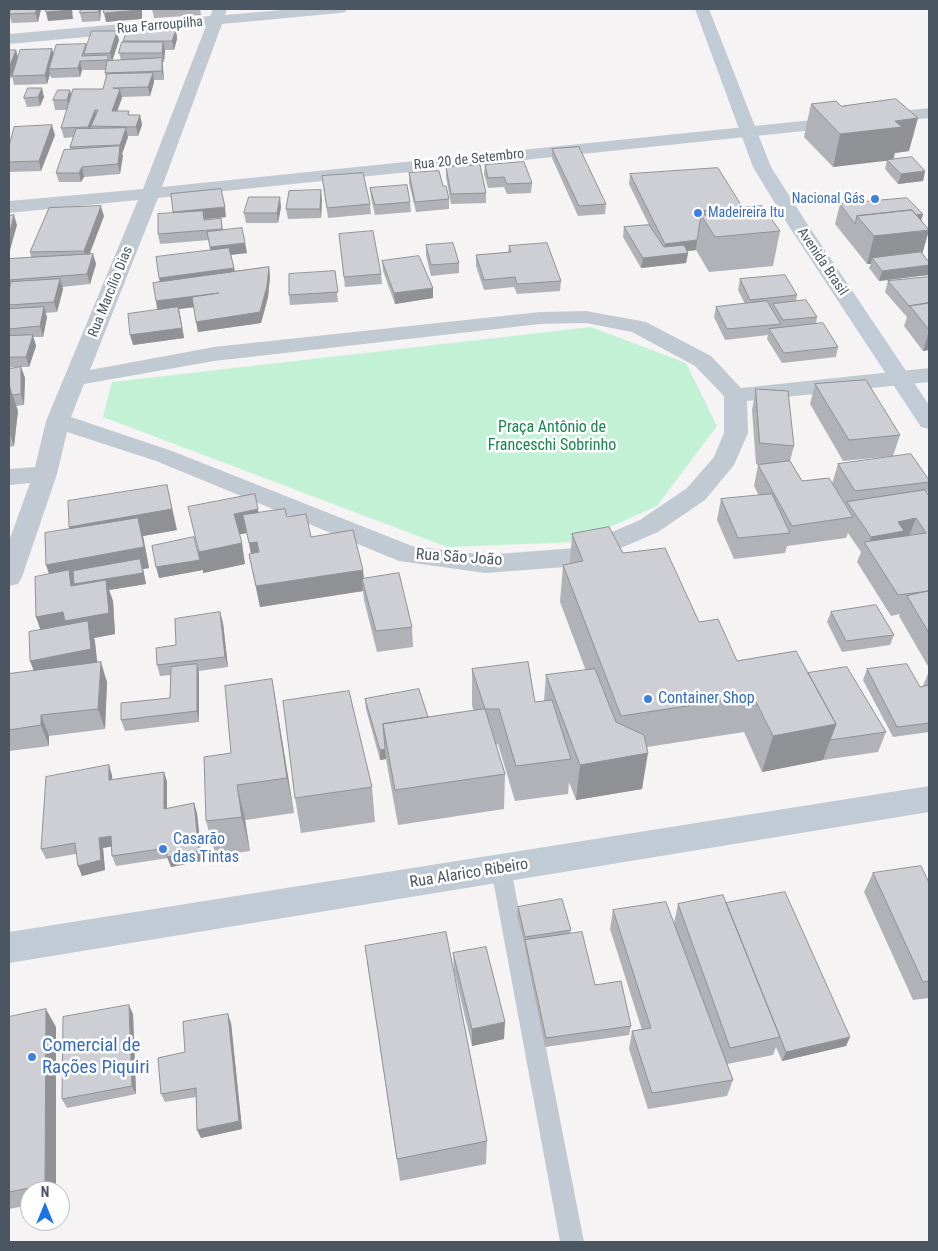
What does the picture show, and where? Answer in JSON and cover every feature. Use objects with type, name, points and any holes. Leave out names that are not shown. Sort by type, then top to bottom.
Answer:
[{"type":"main road","name":"Avenida Brasil","points":[[702,9],[762,168],[929,422]]},
{"type":"main road","name":"Rua Alarico Ribeiro","points":[[9,948],[929,800]]},
{"type":"street","name":"Rua Farroupilha","points":[[9,39],[218,15],[340,9]]},
{"type":"street","name":"Rua Marcílio Dias","points":[[9,577],[45,474],[58,421],[150,194],[218,15]]},
{"type":"street","name":"Rua 20 de Setembro","points":[[9,207],[150,194],[747,129],[929,113]]},
{"type":"street","points":[[76,379],[214,354],[540,318],[586,317],[638,327],[646,331],[703,361],[735,395],[929,375]]},
{"type":"street","name":"Rua São João","points":[[58,421],[164,456],[408,555],[485,564],[578,557],[650,526],[696,494],[725,460],[736,433],[735,395]]},
{"type":"street","points":[[9,477],[45,474]]},
{"type":"lane","points":[[501,869],[572,1242]]},
{"type":"green space","name":"Praça Antônio de Franceschi Sobrinho","points":[[591,327],[686,363],[717,426],[657,506],[576,542],[447,547],[103,417],[112,382]]},
{"type":"building","points":[[11,9],[37,9],[35,13],[9,14]]},
{"type":"building","points":[[46,9],[71,9],[71,10],[46,12]]},
{"type":"building","points":[[81,9],[99,9],[99,12],[80,13]]},
{"type":"building","points":[[104,9],[140,9],[140,10],[104,13]]},
{"type":"building","points":[[176,30],[172,41],[123,41],[127,31]]},
{"type":"building","points":[[92,31],[117,31],[110,53],[84,54]]},
{"type":"building","points":[[122,42],[163,42],[162,53],[119,53]]},
{"type":"building","points":[[86,44],[82,56],[108,55],[108,60],[80,61],[78,68],[49,69],[56,45]]},
{"type":"building","points":[[52,49],[45,75],[12,76],[20,50]]},
{"type":"building","points":[[9,50],[16,50],[9,68]]},
{"type":"building","points":[[162,58],[162,71],[105,73],[107,61]]},
{"type":"building","points":[[153,73],[148,87],[113,88],[120,89],[112,111],[129,111],[128,115],[140,115],[136,127],[91,126],[98,110],[95,110],[88,127],[61,128],[73,89],[103,89],[107,74]]},
{"type":"building","points":[[28,88],[42,88],[38,97],[24,98]]},
{"type":"building","points":[[58,90],[70,90],[67,100],[53,100]]},
{"type":"building","points":[[896,99],[918,118],[895,121],[902,127],[840,134],[811,104],[836,101],[841,106]]},
{"type":"building","points":[[52,125],[39,161],[9,162],[9,146],[14,127]]},
{"type":"building","points":[[126,128],[120,145],[70,147],[76,129]]},
{"type":"building","points":[[120,146],[118,164],[82,167],[79,173],[56,173],[64,150]]},
{"type":"building","points":[[579,147],[606,204],[579,206],[552,149]]},
{"type":"building","points":[[912,157],[925,171],[901,174],[887,160]]},
{"type":"building","points":[[524,162],[532,183],[507,184],[504,177],[488,178],[485,165]]},
{"type":"building","points":[[480,165],[486,193],[451,194],[446,167]]},
{"type":"building","points":[[718,168],[743,208],[704,211],[703,215],[701,215],[697,240],[665,244],[630,174]]},
{"type":"building","points":[[439,171],[443,186],[446,186],[449,199],[415,202],[409,173]]},
{"type":"building","points":[[363,173],[370,204],[327,208],[322,176]]},
{"type":"building","points":[[407,185],[410,202],[375,205],[370,188]]},
{"type":"building","points":[[221,189],[225,207],[173,212],[171,194]]},
{"type":"building","points":[[321,190],[320,209],[286,209],[289,191]]},
{"type":"building","points":[[249,197],[280,197],[277,213],[244,213]]},
{"type":"building","points":[[907,198],[923,214],[916,215],[912,210],[857,216],[855,224],[840,204]]},
{"type":"building","points":[[101,206],[84,251],[30,252],[49,208]]},
{"type":"building","points":[[762,206],[780,231],[715,237],[701,215],[706,215],[704,211]]},
{"type":"building","points":[[912,210],[929,230],[874,236],[857,216]]},
{"type":"building","points":[[203,211],[204,220],[221,218],[222,229],[158,234],[158,214]]},
{"type":"building","points":[[14,215],[9,235],[9,216]]},
{"type":"building","points":[[649,225],[664,247],[684,245],[688,253],[643,258],[624,227]]},
{"type":"building","points":[[242,228],[245,243],[210,247],[207,232]]},
{"type":"building","points":[[373,231],[381,274],[344,277],[339,234]]},
{"type":"building","points":[[453,243],[459,263],[431,265],[426,245]]},
{"type":"building","points":[[547,243],[561,281],[517,284],[515,277],[484,280],[476,255],[511,252],[509,246]]},
{"type":"building","points":[[229,248],[234,268],[159,278],[156,257]]},
{"type":"building","points":[[921,252],[929,262],[929,265],[882,271],[872,258]]},
{"type":"building","points":[[93,254],[87,274],[9,280],[9,259]]},
{"type":"building","points":[[419,256],[433,288],[394,293],[382,261]]},
{"type":"building","points":[[269,267],[267,286],[260,312],[196,322],[192,297],[219,293],[156,301],[153,283]]},
{"type":"building","points":[[335,271],[338,292],[289,295],[289,274]]},
{"type":"building","points":[[785,275],[797,295],[750,300],[740,279]]},
{"type":"building","points":[[929,277],[929,303],[910,307],[888,281]]},
{"type":"building","points":[[60,279],[54,302],[9,305],[11,282]]},
{"type":"building","points":[[806,300],[817,317],[783,320],[773,304]]},
{"type":"building","points":[[767,301],[781,324],[727,329],[716,307]]},
{"type":"building","points":[[929,303],[929,330],[910,306]]},
{"type":"building","points":[[44,307],[40,326],[9,329],[9,309]]},
{"type":"building","points":[[178,307],[182,328],[130,335],[128,314]]},
{"type":"building","points":[[823,323],[838,347],[784,353],[769,329]]},
{"type":"building","points":[[33,335],[26,357],[9,357],[9,336]]},
{"type":"building","points":[[21,367],[21,394],[12,395],[9,384],[9,369]]},
{"type":"building","points":[[866,380],[900,435],[849,440],[815,384]]},
{"type":"building","points":[[756,389],[788,391],[794,446],[760,443]]},
{"type":"building","points":[[911,454],[929,482],[855,491],[838,464]]},
{"type":"building","points":[[790,461],[802,481],[829,478],[853,517],[792,526],[758,465]]},
{"type":"building","points":[[167,485],[172,509],[69,527],[68,501]]},
{"type":"building","points":[[925,490],[929,496],[929,591],[898,595],[864,542],[926,533],[916,518],[898,522],[904,531],[871,537],[847,502]]},
{"type":"building","points":[[255,494],[258,509],[234,514],[242,543],[199,552],[188,507]]},
{"type":"building","points":[[772,494],[790,533],[738,538],[721,499]]},
{"type":"building","points":[[285,509],[287,517],[306,514],[311,537],[353,530],[363,570],[256,586],[249,554],[259,552],[257,542],[249,543],[243,515]]},
{"type":"building","points":[[138,518],[144,547],[46,565],[45,533]]},
{"type":"building","points":[[609,527],[623,553],[665,548],[699,622],[718,619],[737,661],[796,651],[836,724],[773,736],[753,696],[621,716],[563,565],[583,561],[572,534]]},
{"type":"building","points":[[194,537],[200,560],[156,567],[152,546]]},
{"type":"building","points":[[140,559],[143,573],[74,584],[73,571]]},
{"type":"building","points":[[69,570],[71,586],[106,580],[109,613],[65,621],[63,612],[36,617],[35,577]]},
{"type":"building","points":[[399,573],[412,627],[376,631],[362,579]]},
{"type":"building","points":[[929,591],[929,633],[907,596]]},
{"type":"building","points":[[876,605],[894,635],[846,641],[831,612]]},
{"type":"building","points":[[220,612],[225,657],[157,665],[156,648],[176,645],[175,619]]},
{"type":"building","points":[[88,621],[91,649],[30,661],[29,632]]},
{"type":"building","points":[[101,662],[98,709],[41,715],[41,725],[9,730],[9,674]]},
{"type":"building","points":[[528,662],[535,702],[552,700],[571,759],[516,766],[499,709],[485,709],[472,669]]},
{"type":"building","points":[[197,664],[197,711],[121,720],[121,703],[170,698],[171,667]]},
{"type":"building","points":[[907,664],[920,687],[929,685],[929,723],[897,727],[867,669]]},
{"type":"building","points":[[847,667],[886,732],[830,740],[836,724],[808,673]]},
{"type":"building","points":[[595,669],[616,722],[644,735],[648,753],[580,765],[546,675]]},
{"type":"building","points":[[272,679],[287,778],[237,785],[242,817],[206,821],[204,757],[231,753],[225,686]]},
{"type":"building","points":[[419,689],[428,717],[383,724],[385,749],[380,750],[365,699]]},
{"type":"building","points":[[349,691],[372,787],[295,798],[283,701]]},
{"type":"building","points":[[485,709],[505,774],[395,790],[383,724]]},
{"type":"building","points":[[109,765],[109,780],[164,772],[164,809],[194,803],[199,851],[167,857],[167,848],[112,856],[111,836],[99,838],[101,860],[78,866],[75,843],[41,849],[46,777]]},
{"type":"building","points":[[921,866],[929,883],[929,981],[923,982],[873,873]]},
{"type":"building","points":[[785,892],[850,1037],[786,1052],[726,903]]},
{"type":"building","points":[[723,895],[780,1037],[730,1048],[678,904]]},
{"type":"building","points":[[562,899],[571,930],[525,937],[518,907]]},
{"type":"building","points":[[666,902],[733,1080],[652,1093],[632,1031],[651,1028],[613,910]]},
{"type":"building","points":[[446,932],[487,1141],[397,1159],[365,946]]},
{"type":"building","points":[[582,932],[595,985],[621,981],[631,1026],[546,1038],[525,940]]},
{"type":"building","points":[[486,947],[505,1022],[472,1029],[453,953]]},
{"type":"building","points":[[129,1005],[132,1086],[62,1099],[63,1017]]},
{"type":"building","points":[[46,1009],[45,1181],[20,1181],[20,1190],[9,1192],[9,1017]]},
{"type":"building","points":[[228,1014],[239,1121],[197,1130],[196,1088],[161,1094],[158,1058],[185,1052],[183,1022]]},
{"type":"place","name":"Nacional Gás","points":[[875,199]]},
{"type":"place","name":"Madeireira Itu","points":[[698,213]]},
{"type":"place","name":"Container Shop","points":[[648,699]]},
{"type":"place","name":"Casarão das Tintas","points":[[163,849]]},
{"type":"place","name":"Comercial de Rações Piquiri","points":[[32,1057]]}]
